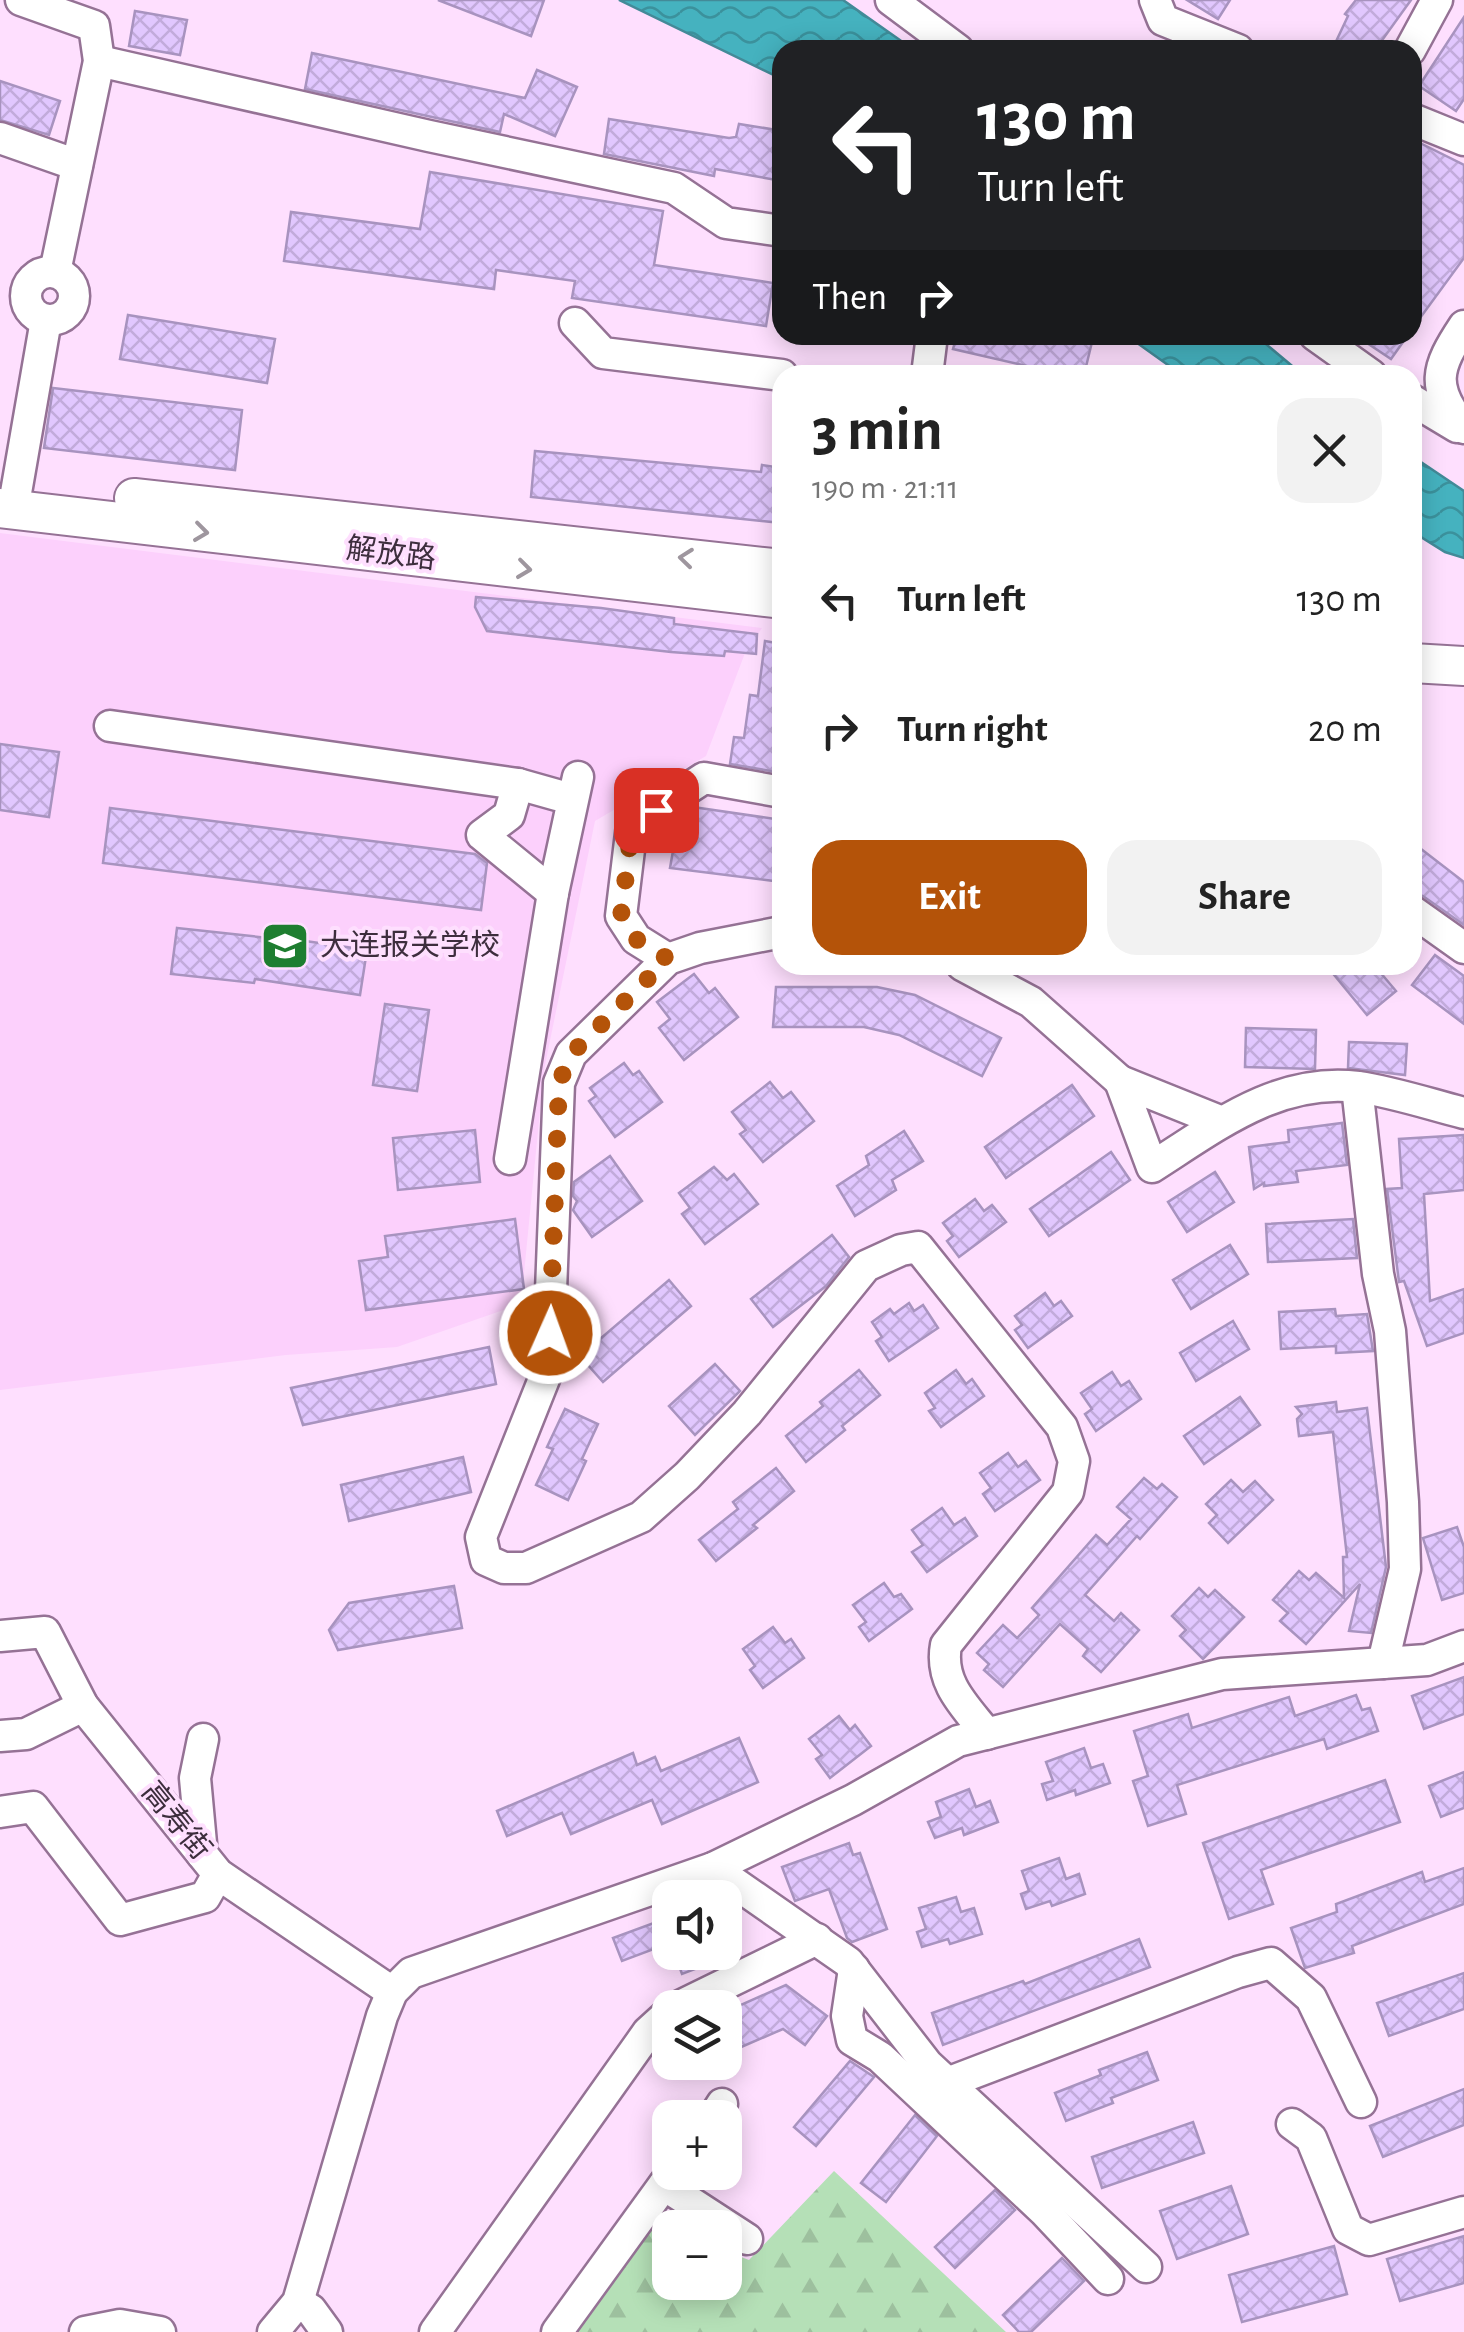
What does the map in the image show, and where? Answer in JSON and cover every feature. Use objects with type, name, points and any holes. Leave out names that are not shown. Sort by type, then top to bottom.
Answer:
[{"type":"main road","name":"解放路","points":[[8,496],[772,568]]},
{"type":"main road","name":"解放路","points":[[8,496],[772,598]]},
{"type":"main road","points":[[1422,663],[1464,666]]},
{"type":"street","points":[[21,0],[94,26],[99,61],[55,272]]},
{"type":"street","points":[[892,0],[945,40]]},
{"type":"street","points":[[1155,0],[1163,20],[1213,40]]},
{"type":"street","points":[[1416,40],[1438,0]]},
{"type":"street","points":[[99,61],[674,188],[726,222],[772,229]]},
{"type":"street","points":[[1422,123],[1464,140]]},
{"type":"street","points":[[0,138],[78,165]]},
{"type":"street","points":[[47,271],[55,272],[74,287],[74,304],[63,317],[46,320],[28,307],[13,287],[47,271]]},
{"type":"street","points":[[8,496],[46,320]]},
{"type":"street","points":[[574,323],[603,353],[772,374]]},
{"type":"street","points":[[1464,326],[1442,358],[1441,380],[1444,402],[1464,430]]},
{"type":"street","points":[[1329,345],[1357,365]]},
{"type":"street","points":[[1422,406],[1464,430]]},
{"type":"street","points":[[110,726],[518,784],[568,786],[510,1159]]},
{"type":"street","points":[[668,959],[636,939],[621,916],[632,826],[704,778],[772,790]]},
{"type":"street","points":[[518,784],[509,815],[482,835],[552,893]]},
{"type":"street","points":[[1422,918],[1464,948]]},
{"type":"street","points":[[772,934],[700,948],[668,959],[571,1054],[559,1083],[548,1369],[481,1537],[486,1560],[504,1568],[526,1568],[641,1517],[688,1476],[746,1412],[866,1266],[901,1250],[918,1247],[1062,1427],[1074,1461],[1068,1492],[946,1646],[943,1664],[952,1690],[987,1734]]},
{"type":"street","points":[[981,975],[1031,1002],[1120,1080],[1222,1122]]},
{"type":"street","points":[[1120,1080],[1152,1168],[1244,1108],[1306,1086],[1358,1087],[1464,1112]]},
{"type":"street","points":[[1358,1087],[1378,1274],[1390,1331],[1403,1502],[1405,1569],[1383,1663]]},
{"type":"street","name":"高寿街","points":[[0,1636],[44,1632],[83,1706],[210,1864],[392,1992]]},
{"type":"street","points":[[273,2332],[298,2302],[392,1992],[410,1974],[712,1868],[853,1800],[958,1741],[1222,1674],[1428,1660],[1464,1646]]},
{"type":"street","points":[[0,1736],[26,1734],[83,1706]]},
{"type":"street","points":[[0,1812],[33,1807],[120,1920],[205,1897],[210,1864],[195,1778],[202,1739]]},
{"type":"street","points":[[712,1868],[817,1939],[854,1970],[927,2064],[1146,2267]]},
{"type":"street","points":[[714,1990],[817,1939]]},
{"type":"street","points":[[947,2083],[1271,1962],[1310,1998],[1361,2102]]},
{"type":"street","points":[[854,1970],[846,2016],[852,2040],[880,2057],[1044,2211],[1108,2280]]},
{"type":"street","points":[[434,2332],[652,2028]]},
{"type":"street","points":[[1292,2124],[1312,2138],[1348,2229],[1358,2235],[1369,2240],[1464,2212]]},
{"type":"street","points":[[556,2332],[660,2190]]},
{"type":"street","points":[[682,2190],[747,2240]]},
{"type":"street","points":[[298,2302],[311,2310],[327,2332]]},
{"type":"street","points":[[85,2332],[120,2325],[160,2332]]},
{"type":"shaded area","name":"大连报关学校","points":[[0,533],[762,628],[745,653],[706,756],[595,821],[544,1070],[521,1304],[397,1347],[286,1355],[0,1390]]},
{"type":"green space","points":[[834,2171],[1006,2332],[574,2332],[652,2223],[652,2300],[742,2300],[742,2257],[749,2260]]},
{"type":"water","points":[[619,0],[843,0],[900,40],[772,40],[772,74]]},
{"type":"water","points":[[1140,345],[1267,345],[1291,365],[1168,365]]},
{"type":"water","points":[[1422,463],[1464,491],[1464,558],[1422,538]]},
{"type":"building","points":[[438,0],[544,0],[531,36]]},
{"type":"building","points":[[1187,0],[1230,0],[1218,19]]},
{"type":"building","points":[[1356,0],[1411,0],[1382,40],[1337,40],[1348,16],[1345,14]]},
{"type":"building","points":[[135,11],[187,20],[180,55],[129,46]]},
{"type":"building","points":[[1464,17],[1464,99],[1456,111],[1422,88],[1422,81]]},
{"type":"building","points":[[312,53],[525,98],[537,70],[577,87],[555,136],[504,114],[500,132],[305,89]]},
{"type":"building","points":[[0,81],[60,101],[49,135],[0,120]]},
{"type":"building","points":[[609,119],[729,138],[736,137],[739,124],[772,129],[772,179],[715,169],[714,176],[604,154]]},
{"type":"building","points":[[1422,144],[1464,165],[1464,258],[1422,315]]},
{"type":"building","points":[[430,172],[663,211],[654,265],[772,283],[766,326],[572,298],[575,281],[496,270],[494,289],[284,261],[291,212],[420,229]]},
{"type":"building","points":[[128,315],[275,339],[267,383],[120,359]]},
{"type":"building","points":[[954,345],[1091,345],[1086,365],[1022,365],[953,349]]},
{"type":"building","points":[[1370,345],[1401,345],[1391,359]]},
{"type":"building","points":[[53,388],[242,410],[235,470],[44,448]]},
{"type":"building","points":[[535,451],[761,472],[762,465],[772,466],[772,522],[531,497]]},
{"type":"building","points":[[476,597],[601,608],[674,618],[674,624],[757,634],[756,654],[671,652],[487,631],[475,607]]},
{"type":"building","points":[[765,641],[772,642],[772,771],[730,764],[734,737],[744,738],[750,695],[758,696]]},
{"type":"building","points":[[0,744],[59,752],[49,817],[0,810]]},
{"type":"building","points":[[693,807],[772,819],[772,881],[670,868],[679,817]]},
{"type":"building","points":[[110,808],[475,854],[487,863],[481,910],[103,863]]},
{"type":"building","points":[[1422,850],[1464,882],[1464,925],[1423,896]]},
{"type":"building","points":[[177,928],[367,950],[360,995],[255,979],[254,983],[171,974]]},
{"type":"building","points":[[1435,955],[1464,976],[1464,1024],[1412,985]]},
{"type":"building","points":[[694,974],[709,993],[715,988],[738,1017],[684,1060],[659,1028],[670,1019],[657,1002]]},
{"type":"building","points":[[1334,975],[1382,975],[1396,991],[1367,1015]]},
{"type":"building","points":[[776,987],[877,987],[915,995],[1001,1038],[982,1076],[899,1035],[864,1027],[773,1027]]},
{"type":"building","points":[[385,1004],[429,1010],[417,1091],[373,1085]]},
{"type":"building","points":[[1246,1028],[1316,1030],[1315,1069],[1245,1067]]},
{"type":"building","points":[[1349,1042],[1407,1044],[1405,1075],[1348,1068]]},
{"type":"building","points":[[624,1063],[633,1075],[639,1071],[662,1102],[615,1137],[589,1101],[596,1096],[590,1088]]},
{"type":"building","points":[[770,1082],[783,1098],[791,1092],[814,1121],[763,1162],[740,1134],[746,1130],[732,1112]]},
{"type":"building","points":[[1072,1085],[1094,1116],[1006,1178],[985,1147]]},
{"type":"building","points":[[1342,1123],[1347,1165],[1296,1171],[1298,1182],[1264,1183],[1254,1189],[1249,1147],[1289,1142],[1288,1130]]},
{"type":"building","points":[[475,1130],[480,1182],[398,1190],[393,1138]]},
{"type":"building","points":[[904,1131],[923,1161],[892,1180],[896,1190],[855,1216],[837,1186],[869,1165],[866,1156]]},
{"type":"building","points":[[1464,1135],[1464,1190],[1424,1194],[1430,1301],[1464,1289],[1464,1333],[1427,1346],[1404,1281],[1399,1282],[1387,1189],[1402,1188],[1399,1139]]},
{"type":"building","points":[[1111,1152],[1130,1180],[1049,1236],[1030,1209]]},
{"type":"building","points":[[610,1156],[642,1201],[592,1237],[573,1210],[577,1201],[573,1196],[574,1182]]},
{"type":"building","points":[[714,1167],[727,1180],[734,1174],[758,1204],[705,1244],[682,1214],[690,1208],[679,1193]]},
{"type":"building","points":[[1215,1172],[1234,1202],[1187,1232],[1168,1202]]},
{"type":"building","points":[[975,1199],[984,1211],[992,1205],[1006,1222],[959,1257],[947,1241],[953,1236],[943,1223]]},
{"type":"building","points":[[515,1219],[524,1289],[366,1310],[359,1261],[388,1257],[385,1236]]},
{"type":"building","points":[[1353,1219],[1357,1258],[1268,1262],[1266,1224]]},
{"type":"building","points":[[832,1235],[849,1257],[826,1286],[773,1327],[751,1299]]},
{"type":"building","points":[[1230,1245],[1248,1274],[1191,1309],[1173,1280]]},
{"type":"building","points":[[669,1280],[691,1306],[603,1382],[580,1356]]},
{"type":"building","points":[[1045,1293],[1054,1306],[1061,1301],[1072,1316],[1028,1348],[1015,1330],[1022,1325],[1015,1316]]},
{"type":"building","points":[[909,1303],[914,1311],[923,1305],[938,1328],[889,1361],[876,1341],[882,1337],[872,1322],[890,1309],[894,1314]]},
{"type":"building","points":[[1335,1309],[1336,1316],[1367,1314],[1373,1351],[1336,1353],[1336,1346],[1281,1349],[1279,1312]]},
{"type":"building","points":[[1233,1321],[1249,1349],[1196,1381],[1180,1353]]},
{"type":"building","points":[[489,1347],[496,1384],[303,1425],[291,1388]]},
{"type":"building","points":[[715,1364],[740,1391],[695,1435],[669,1406]]},
{"type":"building","points":[[859,1370],[880,1395],[806,1462],[786,1436]]},
{"type":"building","points":[[956,1370],[966,1384],[972,1379],[984,1396],[941,1427],[929,1411],[935,1408],[925,1393]]},
{"type":"building","points":[[1112,1372],[1121,1386],[1129,1381],[1141,1399],[1096,1431],[1085,1414],[1092,1409],[1081,1393]]},
{"type":"building","points":[[1240,1397],[1260,1425],[1204,1464],[1184,1436]]},
{"type":"building","points":[[1336,1402],[1337,1412],[1367,1408],[1386,1567],[1371,1633],[1349,1631],[1360,1584],[1306,1644],[1280,1621],[1288,1613],[1273,1600],[1299,1571],[1309,1580],[1316,1573],[1344,1598],[1343,1557],[1347,1557],[1333,1432],[1299,1436],[1297,1419],[1302,1414],[1296,1407]]},
{"type":"building","points":[[565,1409],[598,1424],[568,1500],[536,1485],[553,1449],[547,1447]]},
{"type":"building","points":[[1008,1453],[1018,1467],[1026,1461],[1040,1480],[995,1511],[983,1494],[991,1488],[980,1473]]},
{"type":"building","points":[[463,1457],[471,1492],[349,1521],[341,1485]]},
{"type":"building","points":[[776,1468],[794,1491],[716,1561],[699,1540],[738,1509],[733,1502]]},
{"type":"building","points":[[1144,1478],[1157,1489],[1162,1484],[1177,1497],[1085,1595],[1114,1621],[1121,1613],[1139,1630],[1101,1672],[1083,1656],[1088,1649],[1060,1624],[1003,1687],[984,1670],[989,1664],[977,1653],[1003,1625],[1017,1638],[1039,1615],[1032,1608],[1096,1535],[1107,1545],[1131,1519],[1117,1507]]},
{"type":"building","points":[[1231,1480],[1243,1492],[1255,1481],[1273,1500],[1228,1543],[1209,1523],[1217,1515],[1206,1504]]},
{"type":"building","points":[[942,1508],[954,1525],[965,1518],[977,1536],[927,1572],[912,1552],[923,1545],[912,1530]]},
{"type":"building","points":[[1457,1527],[1464,1547],[1464,1593],[1442,1600],[1423,1538]]},
{"type":"building","points":[[884,1583],[894,1597],[901,1594],[912,1609],[869,1641],[859,1627],[866,1622],[853,1605]]},
{"type":"building","points":[[454,1586],[462,1628],[338,1650],[329,1630],[349,1603]]},
{"type":"building","points":[[1199,1588],[1208,1597],[1215,1590],[1244,1617],[1203,1659],[1180,1636],[1186,1630],[1172,1616]]},
{"type":"building","points":[[773,1627],[785,1643],[791,1639],[804,1658],[763,1688],[750,1670],[755,1666],[743,1649]]},
{"type":"building","points":[[1464,1677],[1464,1714],[1424,1729],[1412,1696]]},
{"type":"building","points":[[1356,1695],[1362,1710],[1370,1708],[1378,1731],[1327,1749],[1324,1739],[1177,1785],[1186,1814],[1148,1826],[1133,1781],[1148,1776],[1134,1731],[1188,1714],[1192,1728],[1289,1697],[1295,1716]]},
{"type":"building","points":[[839,1716],[850,1730],[855,1725],[871,1746],[830,1778],[816,1759],[822,1755],[809,1739]]},
{"type":"building","points":[[739,1738],[758,1782],[662,1824],[652,1800],[571,1834],[562,1813],[507,1836],[497,1811],[633,1753],[637,1765],[655,1757],[661,1771]]},
{"type":"building","points":[[1084,1748],[1091,1768],[1103,1764],[1110,1783],[1047,1800],[1042,1784],[1053,1781],[1046,1762]]},
{"type":"building","points":[[1464,1772],[1464,1808],[1441,1817],[1429,1786]]},
{"type":"building","points":[[1385,1780],[1400,1822],[1261,1870],[1273,1904],[1229,1919],[1203,1843]]},
{"type":"building","points":[[969,1789],[976,1807],[990,1801],[998,1822],[964,1835],[962,1828],[935,1838],[928,1822],[941,1817],[936,1802]]},
{"type":"building","points":[[849,1843],[853,1855],[860,1853],[887,1929],[852,1942],[829,1889],[795,1901],[782,1867]]},
{"type":"building","points":[[1059,1858],[1066,1879],[1079,1874],[1085,1894],[1052,1906],[1050,1901],[1026,1909],[1021,1894],[1029,1891],[1022,1871]]},
{"type":"building","points":[[1464,1868],[1464,1904],[1352,1946],[1354,1953],[1305,1968],[1291,1928],[1337,1912],[1336,1904],[1422,1872],[1425,1882]]},
{"type":"building","points":[[956,1897],[961,1912],[974,1908],[982,1934],[922,1947],[917,1932],[926,1929],[919,1908]]},
{"type":"building","points":[[652,1924],[652,1950],[622,1961],[613,1938]]},
{"type":"building","points":[[1139,1939],[1150,1967],[943,2045],[932,2013],[1023,1981],[1025,1984]]},
{"type":"building","points":[[1464,1973],[1464,2009],[1389,2036],[1377,2003]]},
{"type":"building","points":[[786,1985],[827,2016],[805,2045],[783,2029],[742,2047],[742,2004]]},
{"type":"building","points":[[1147,2052],[1158,2080],[1066,2121],[1055,2093],[1101,2075],[1099,2070]]},
{"type":"building","points":[[850,2061],[874,2077],[816,2146],[794,2127]]},
{"type":"building","points":[[1464,2089],[1464,2125],[1383,2157],[1370,2126]]},
{"type":"building","points":[[915,2115],[937,2136],[886,2202],[861,2183]]},
{"type":"building","points":[[1193,2122],[1204,2153],[1102,2188],[1092,2157]]},
{"type":"building","points":[[1231,2186],[1248,2234],[1177,2259],[1160,2211]]},
{"type":"building","points":[[995,2190],[1015,2210],[955,2268],[935,2247]]},
{"type":"building","points":[[1464,2236],[1464,2283],[1400,2301],[1387,2259]]},
{"type":"building","points":[[1334,2246],[1347,2294],[1242,2322],[1229,2275]]},
{"type":"building","points":[[1062,2258],[1084,2281],[1031,2332],[1019,2332],[1003,2315]]},
{"type":"place","name":"大连报关学校","points":[[285,946]]},
{"type":"route","points":[[550,1333],[559,1083],[571,1054],[668,959],[636,939],[621,916],[632,826],[656,810]]}]
